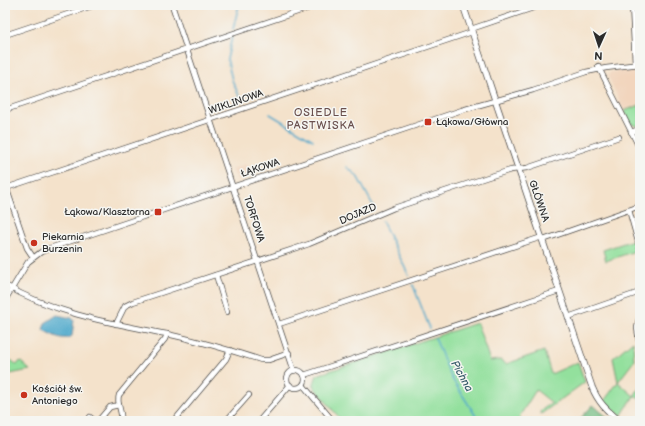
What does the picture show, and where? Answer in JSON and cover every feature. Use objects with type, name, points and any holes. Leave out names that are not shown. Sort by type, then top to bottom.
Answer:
[{"type":"street","points":[[5,35],[95,5]]},
{"type":"street","name":"TORFOWA","points":[[172,5],[234,187],[294,371]]},
{"type":"street","points":[[5,110],[318,5]]},
{"type":"street","name":"GŁÓWNA","points":[[463,5],[592,387],[600,403],[608,412],[620,421]]},
{"type":"street","name":"WIKLINOWA","points":[[6,188],[211,120],[471,31],[542,5]]},
{"type":"street","points":[[632,5],[638,64]]},
{"type":"street","name":"ŁĄKOWA","points":[[33,257],[50,248],[462,110],[599,68],[638,64]]},
{"type":"street","points":[[599,68],[640,149]]},
{"type":"street","points":[[632,132],[640,129]]},
{"type":"street","name":"DOJAZD","points":[[116,324],[122,310],[128,304],[309,244],[394,208],[488,177],[528,167],[619,137]]},
{"type":"street","points":[[5,300],[28,262],[33,257],[27,248],[6,188]]},
{"type":"street","points":[[279,324],[640,206]]},
{"type":"street","points":[[629,210],[640,249]]},
{"type":"street","points":[[216,275],[227,312]]},
{"type":"street","points":[[5,285],[53,307],[116,324],[167,334],[266,361],[289,353]]},
{"type":"street","points":[[304,375],[559,291]]},
{"type":"street","points":[[568,317],[640,292]]},
{"type":"street","points":[[640,314],[637,328],[640,349]]},
{"type":"street","points":[[120,421],[122,414],[118,399],[119,395],[165,339],[167,334]]},
{"type":"street","points":[[174,421],[226,358],[230,350]]},
{"type":"street","points":[[294,371],[300,371],[304,375],[305,380],[303,385],[295,388],[290,385],[288,375],[294,371]]},
{"type":"street","points":[[259,421],[290,385]]},
{"type":"street","points":[[303,385],[333,421]]},
{"type":"street","points":[[226,421],[249,395]]},
{"type":"street","points":[[98,421],[110,407],[119,404]]},
{"type":"street","points":[[90,417],[95,421]]},
{"type":"shaded area","points":[[640,70],[640,105],[624,111],[608,76],[610,72]]},
{"type":"shaded area","points":[[246,164],[250,176],[237,180],[232,169]]},
{"type":"green space","points":[[640,105],[640,125],[637,126],[631,124],[624,111]]},
{"type":"green space","points":[[633,240],[635,251],[606,261],[603,250]]},
{"type":"green space","points":[[477,323],[490,361],[500,360],[506,364],[544,351],[551,374],[578,362],[585,382],[541,414],[540,411],[552,403],[536,390],[519,417],[523,421],[342,421],[313,386],[317,375]]},
{"type":"green space","points":[[633,341],[634,361],[618,382],[613,358]]},
{"type":"green space","points":[[11,360],[17,365],[20,361],[30,370],[5,375],[5,366]]},
{"type":"green space","points":[[618,382],[634,396],[621,416],[604,401]]},
{"type":"green space","points":[[640,387],[640,399],[634,396]]},
{"type":"green space","points":[[593,405],[607,417],[605,421],[578,421]]},
{"type":"water","points":[[57,315],[72,318],[74,320],[72,336],[69,338],[54,336],[43,330],[45,323]]},
{"type":"waterway","name":"Pichna","points":[[233,29],[239,5]]},
{"type":"waterway","name":"Pichna","points":[[232,37],[227,59],[232,80],[240,98]]},
{"type":"waterway","name":"Pichna","points":[[270,114],[313,140]]},
{"type":"waterway","name":"Pichna","points":[[347,167],[357,176],[374,207]]},
{"type":"waterway","name":"Pichna","points":[[382,221],[409,276]]},
{"type":"waterway","name":"Pichna","points":[[413,285],[430,329]]},
{"type":"waterway","name":"Pichna","points":[[435,338],[451,377],[479,421]]},
{"type":"place","name":"Łąkowa/Główna","points":[[428,122]]},
{"type":"place","name":"Łąkowa/Klasztorna","points":[[158,212]]},
{"type":"place","name":"Piekarnia Burzenin","points":[[34,243]]},
{"type":"place","name":"Kościół św. Antoniego","points":[[24,395]]},
{"type":"district","name":"OSIEDLE PASTWISKA","points":[[321,118]]}]
